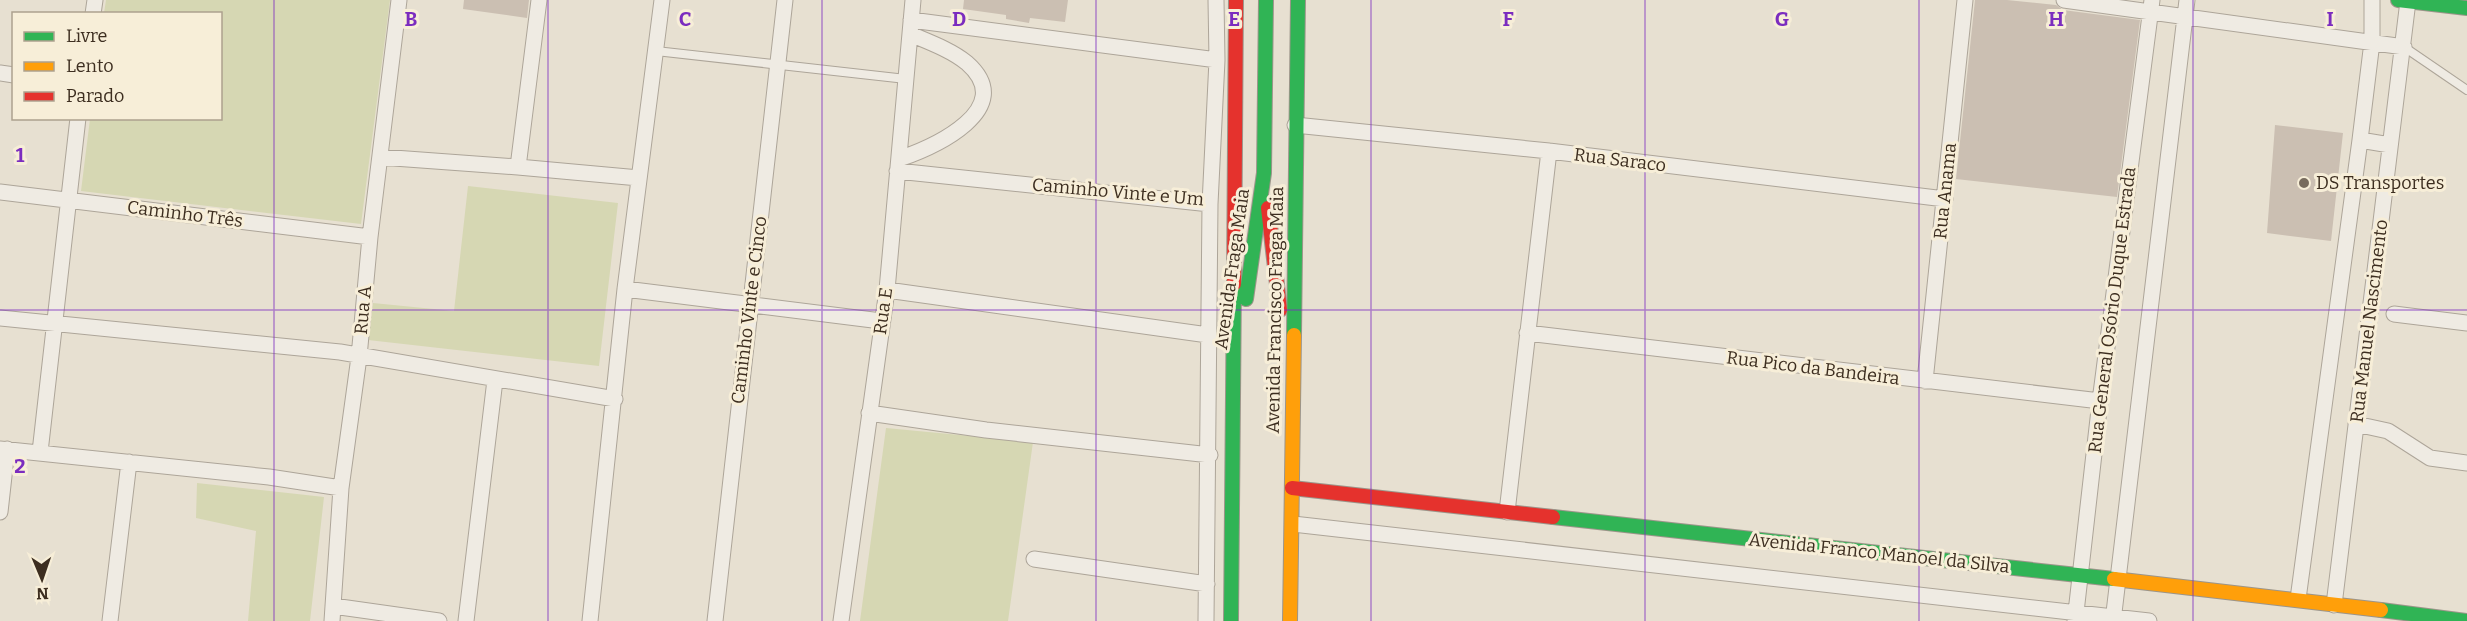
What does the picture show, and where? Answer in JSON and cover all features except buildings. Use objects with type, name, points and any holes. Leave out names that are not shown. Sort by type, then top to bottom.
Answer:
[{"type":"main road","points":[[1231,621],[1236,0]]},
{"type":"main road","points":[[1264,173],[1266,0]]},
{"type":"main road","name":"Avenida Francisco Fraga Maia","points":[[1290,621],[1298,0]]},
{"type":"main road","points":[[2403,1],[2467,8]]},
{"type":"main road","name":"Avenida Fraga Maia","points":[[1233,394],[1264,173]]},
{"type":"main road","name":"Avenida Fraga Maia","points":[[1264,173],[1291,410]]},
{"type":"main road","name":"Avenida Franco Manoel da Silva","points":[[1292,488],[2298,600],[2390,616],[2466,621]]},
{"type":"street","name":"Rua A","points":[[333,614],[341,488],[359,357],[370,237],[399,0]]},
{"type":"street","points":[[518,167],[539,0]]},
{"type":"street","points":[[590,621],[625,289],[662,0]]},
{"type":"street","name":"Caminho Vinte e Cinco","points":[[715,621],[785,0]]},
{"type":"street","name":"Rua E","points":[[842,621],[887,290],[913,0]]},
{"type":"street","name":"Caminho Vinte e Um","points":[[898,165],[1210,204],[1217,60],[1216,0]]},
{"type":"street","name":"Rua Anama","points":[[1925,381],[1965,0]]},
{"type":"street","points":[[2064,0],[2186,8],[2404,47]]},
{"type":"street","name":"Rua Manuel Nascimento","points":[[2298,600],[2360,140],[2372,42],[2372,0]]},
{"type":"street","name":"Rua Manuel Nascimento","points":[[2334,605],[2404,47],[2403,1]]},
{"type":"street","name":"Rua General Osório Duque Estrada","points":[[2076,617],[2100,401],[2152,5]]},
{"type":"street","name":"Rua General Osório Duque Estrada","points":[[2114,619],[2186,8]]},
{"type":"street","points":[[910,27],[1217,60]]},
{"type":"street","points":[[898,165],[969,124],[979,107],[982,92],[978,76],[966,63],[910,27]]},
{"type":"street","points":[[40,452],[78,120]]},
{"type":"street","name":"Rua Saraco","points":[[1295,125],[1549,151],[1945,199]]},
{"type":"street","points":[[2360,140],[2390,145]]},
{"type":"street","points":[[1507,512],[1549,151]]},
{"type":"street","points":[[380,157],[639,178]]},
{"type":"street","name":"Caminho Três","points":[[0,192],[370,237]]},
{"type":"street","points":[[1206,621],[1210,455],[1208,335],[1210,204]]},
{"type":"street","points":[[625,289],[881,321]]},
{"type":"street","points":[[887,290],[1208,335]]},
{"type":"street","points":[[2394,314],[2467,323]]},
{"type":"street","points":[[0,318],[340,352],[615,399]]},
{"type":"street","name":"Rua Pico da Bandeira","points":[[1527,333],[2100,401]]},
{"type":"street","points":[[466,621],[495,380]]},
{"type":"street","points":[[869,413],[986,430],[1210,455]]},
{"type":"street","points":[[2356,424],[2388,431],[2430,458],[2467,464]]},
{"type":"street","points":[[0,512],[4,449],[341,488]]},
{"type":"street","points":[[110,621],[129,462]]},
{"type":"street","name":"Avenida Franco Manoel da Silva","points":[[1293,524],[2076,617],[2149,621]]},
{"type":"street","points":[[1034,559],[1207,584]]},
{"type":"street","points":[[333,614],[439,621]]},
{"type":"lane","points":[[2404,47],[2467,90]]},
{"type":"lane","points":[[656,51],[906,79]]},
{"type":"green space","points":[[106,0],[390,0],[361,224],[81,191],[90,120],[222,120],[222,12],[104,12]]},
{"type":"green space","points":[[468,186],[618,203],[599,366],[368,340],[373,303],[454,311]]},
{"type":"green space","points":[[886,428],[1033,442],[1008,621],[860,621]]},
{"type":"green space","points":[[197,483],[324,497],[310,621],[248,621],[256,531],[196,518]]},
{"type":"traffic: fast","points":[[1246,299],[1264,173],[1266,0]]},
{"type":"traffic: fast","points":[[1294,335],[1298,0]]},
{"type":"traffic: fast","points":[[2398,0],[2467,8]]},
{"type":"traffic: fast","points":[[1231,621],[1234,284]]},
{"type":"traffic: fast","points":[[1553,517],[2114,579]]},
{"type":"traffic: fast","points":[[2381,610],[2466,621]]},
{"type":"traffic: slow","points":[[1290,621],[1294,335]]},
{"type":"traffic: slow","points":[[2114,579],[2381,610]]},
{"type":"traffic: jam","points":[[1234,284],[1236,0]]},
{"type":"traffic: jam","points":[[1268,208],[1280,310]]},
{"type":"traffic: jam","points":[[1292,488],[1553,517]]},
{"type":"place","name":"DS Transportes","points":[[2304,183]]}]
